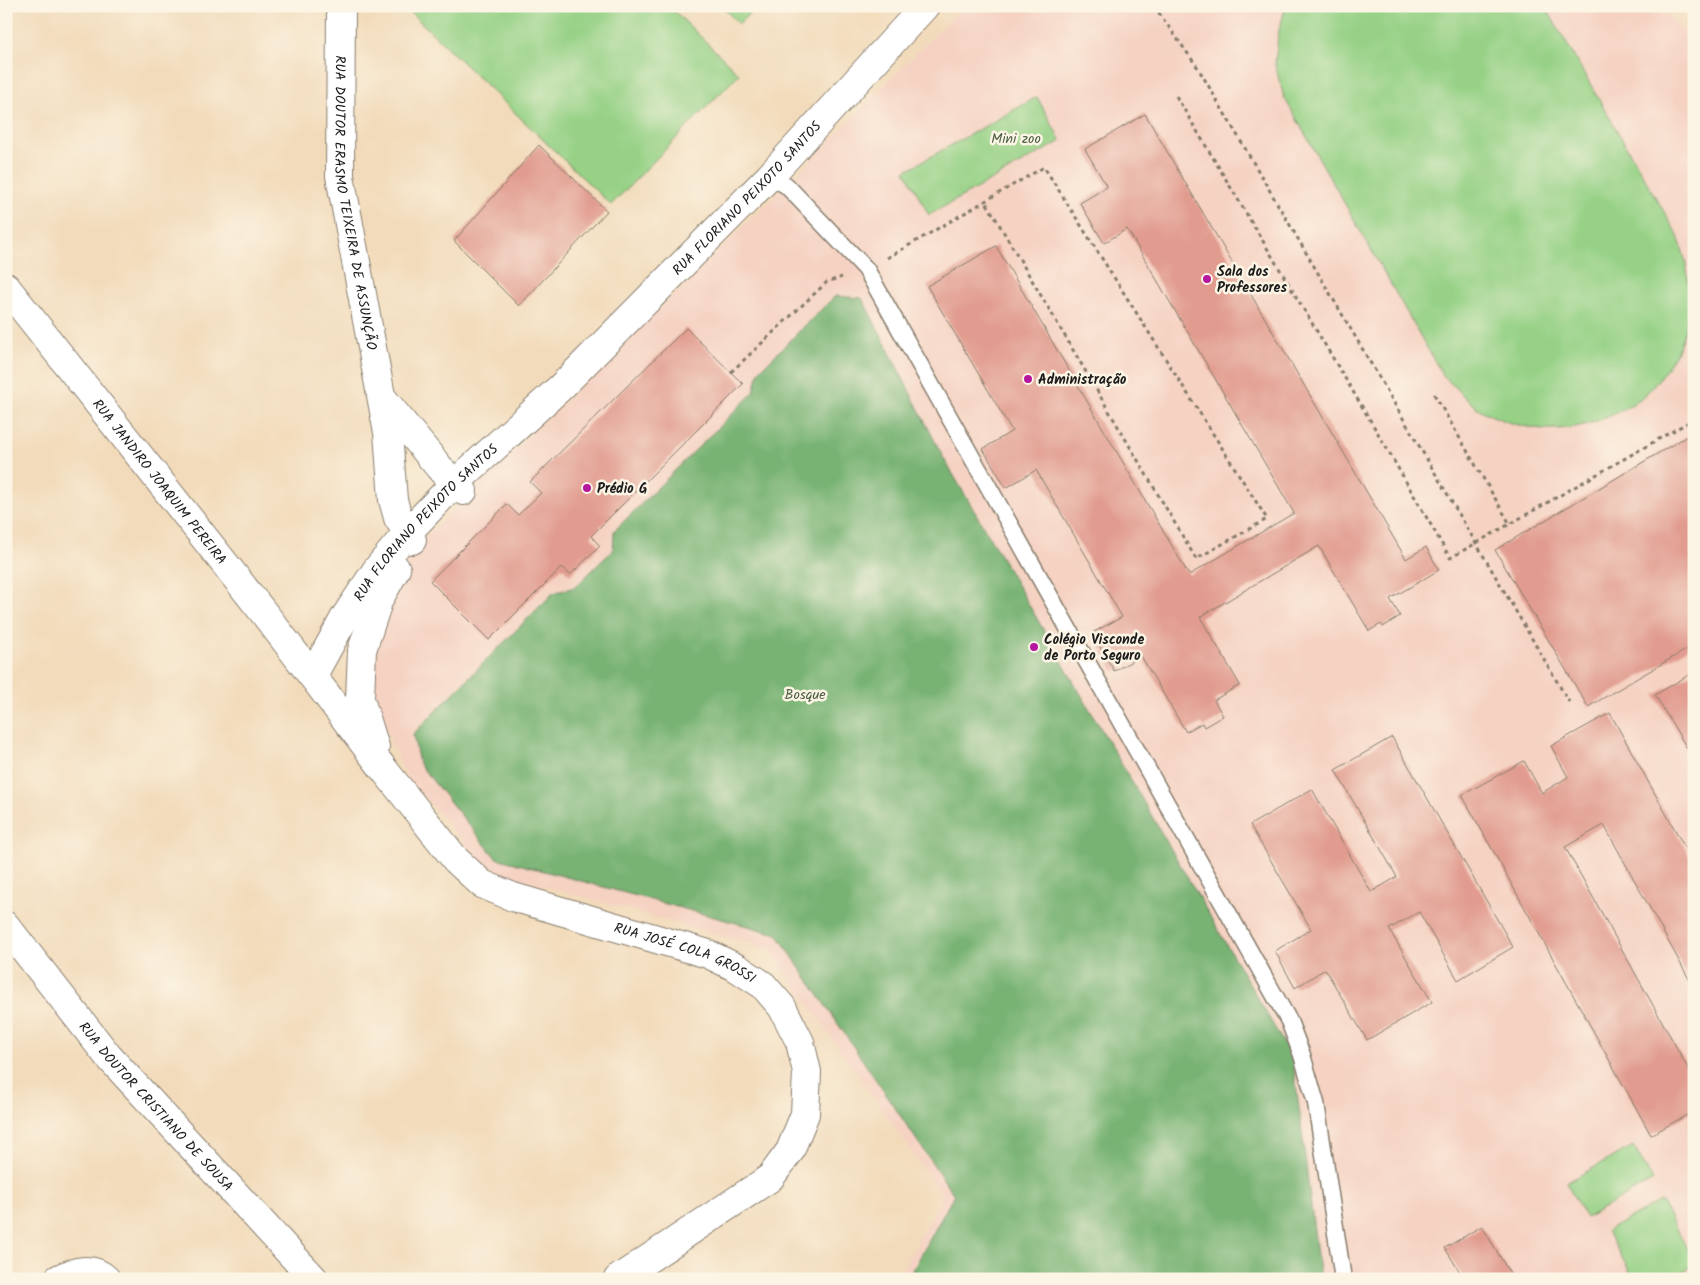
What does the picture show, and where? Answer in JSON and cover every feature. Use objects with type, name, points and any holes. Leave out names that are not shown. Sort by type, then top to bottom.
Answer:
[{"type":"street","name":"RUA DOUTOR ERASMO TEIXEIRA DE ASSUNÇÃO","points":[[341,6],[340,176],[388,433],[393,500],[398,518],[409,537]]},
{"type":"street","name":"RUA FLORIANO PEIXOTO SANTOS","points":[[313,676],[345,617],[377,569],[770,177],[925,6]]},
{"type":"street","name":"RUA JANDIRO JOAQUIM PEREIRA","points":[[6,287],[313,676]]},
{"type":"street","name":"RUA DOUTOR ERASMO TEIXEIRA DE ASSUNÇÃO","points":[[381,397],[458,487]]},
{"type":"street","name":"RUA FLORIANO PEIXOTO SANTOS","points":[[382,767],[360,699],[362,650],[379,599],[409,537]]},
{"type":"street","name":"RUA JOSÉ COLA GROSSI","points":[[313,676],[456,860],[482,884],[513,897],[673,946],[708,954],[737,968],[763,985],[782,1007],[800,1042],[806,1072],[805,1114],[790,1151],[770,1178],[618,1279]]},
{"type":"street","name":"RUA DOUTOR CRISTIANO DE SOUSA","points":[[6,926],[108,1056],[314,1279]]},
{"type":"street","points":[[58,1279],[70,1272],[86,1270],[101,1274],[106,1279]]},
{"type":"lane","points":[[770,177],[786,185],[866,269],[1289,1021],[1302,1055],[1316,1103],[1343,1279]]},
{"type":"path","points":[[1154,6],[1198,68],[1569,702]]},
{"type":"path","points":[[1176,96],[1379,435],[1450,558],[1694,419]]},
{"type":"path","points":[[986,202],[1196,559],[1266,519],[1044,167]]},
{"type":"path","points":[[1434,394],[1510,524]]},
{"type":"shaded area","name":"Colégio Visconde de Porto Seguro","points":[[963,6],[1659,6],[1694,42],[1694,1279],[897,1279],[943,1196],[769,949],[487,870],[406,776],[367,687],[383,607],[417,545],[786,185]]},
{"type":"green space","points":[[409,6],[669,6],[739,74],[611,205],[407,9]]},
{"type":"green space","points":[[721,6],[756,6],[739,24]]},
{"type":"green space","points":[[1286,6],[1545,6],[1678,236],[1684,255],[1689,292],[1685,328],[1671,363],[1644,396],[1619,412],[1605,418],[1574,427],[1544,429],[1514,424],[1484,412],[1467,399],[1442,374],[1284,97],[1275,65],[1278,34]]},
{"type":"green space","name":"Mini zoo","points":[[1037,97],[1061,141],[929,215],[905,171]]},
{"type":"green space","name":"Bosque","points":[[835,296],[862,298],[943,457],[1293,1059],[1320,1279],[908,1279],[954,1195],[777,934],[496,858],[419,764],[413,734],[553,593],[575,587],[613,550],[614,531],[754,392],[759,371]]},
{"type":"green space","points":[[1633,1146],[1653,1180],[1586,1218],[1566,1183]]},
{"type":"green space","points":[[1661,1201],[1694,1261],[1694,1265],[1670,1279],[1634,1279],[1607,1231]]},
{"type":"building","name":"Administração","points":[[1145,114],[1406,559],[1426,547],[1439,570],[1390,599],[1400,616],[1383,627],[1381,624],[1369,631],[1319,546],[1200,617],[1240,685],[1214,700],[1223,716],[1204,727],[1202,723],[1186,732],[1141,656],[1114,671],[1092,633],[1122,617],[1036,470],[1006,488],[983,449],[1012,431],[927,286],[996,246],[1189,575],[1294,513],[1127,229],[1104,243],[1080,203],[1107,187],[1085,149]]},
{"type":"building","points":[[539,145],[607,211],[519,306],[454,241]]},
{"type":"building","name":"Prédio G","points":[[686,328],[743,384],[591,536],[600,546],[570,575],[562,567],[489,640],[430,581],[507,504],[518,515],[541,493],[530,482]]},
{"type":"building","points":[[1694,432],[1694,645],[1588,707],[1495,550]]},
{"type":"building","points":[[1694,672],[1694,760],[1655,695]]},
{"type":"building","points":[[1610,713],[1694,864],[1694,988],[1604,825],[1565,847],[1694,1079],[1694,1111],[1651,1135],[1462,795],[1524,761],[1542,793],[1568,777],[1551,746]]},
{"type":"building","points":[[1392,737],[1513,947],[1458,980],[1419,912],[1389,929],[1432,1002],[1367,1040],[1325,969],[1295,988],[1275,951],[1311,929],[1250,825],[1312,789],[1371,892],[1397,877],[1335,770]]},
{"type":"building","points":[[1482,1226],[1513,1279],[1464,1279],[1445,1248]]},
{"type":"place","name":"Sala dos Professores","points":[[1207,279]]},
{"type":"place","name":"Administração","points":[[1028,379]]},
{"type":"place","name":"Prédio G","points":[[587,488]]},
{"type":"place","name":"Colégio Visconde de Porto Seguro","points":[[1034,647]]}]
